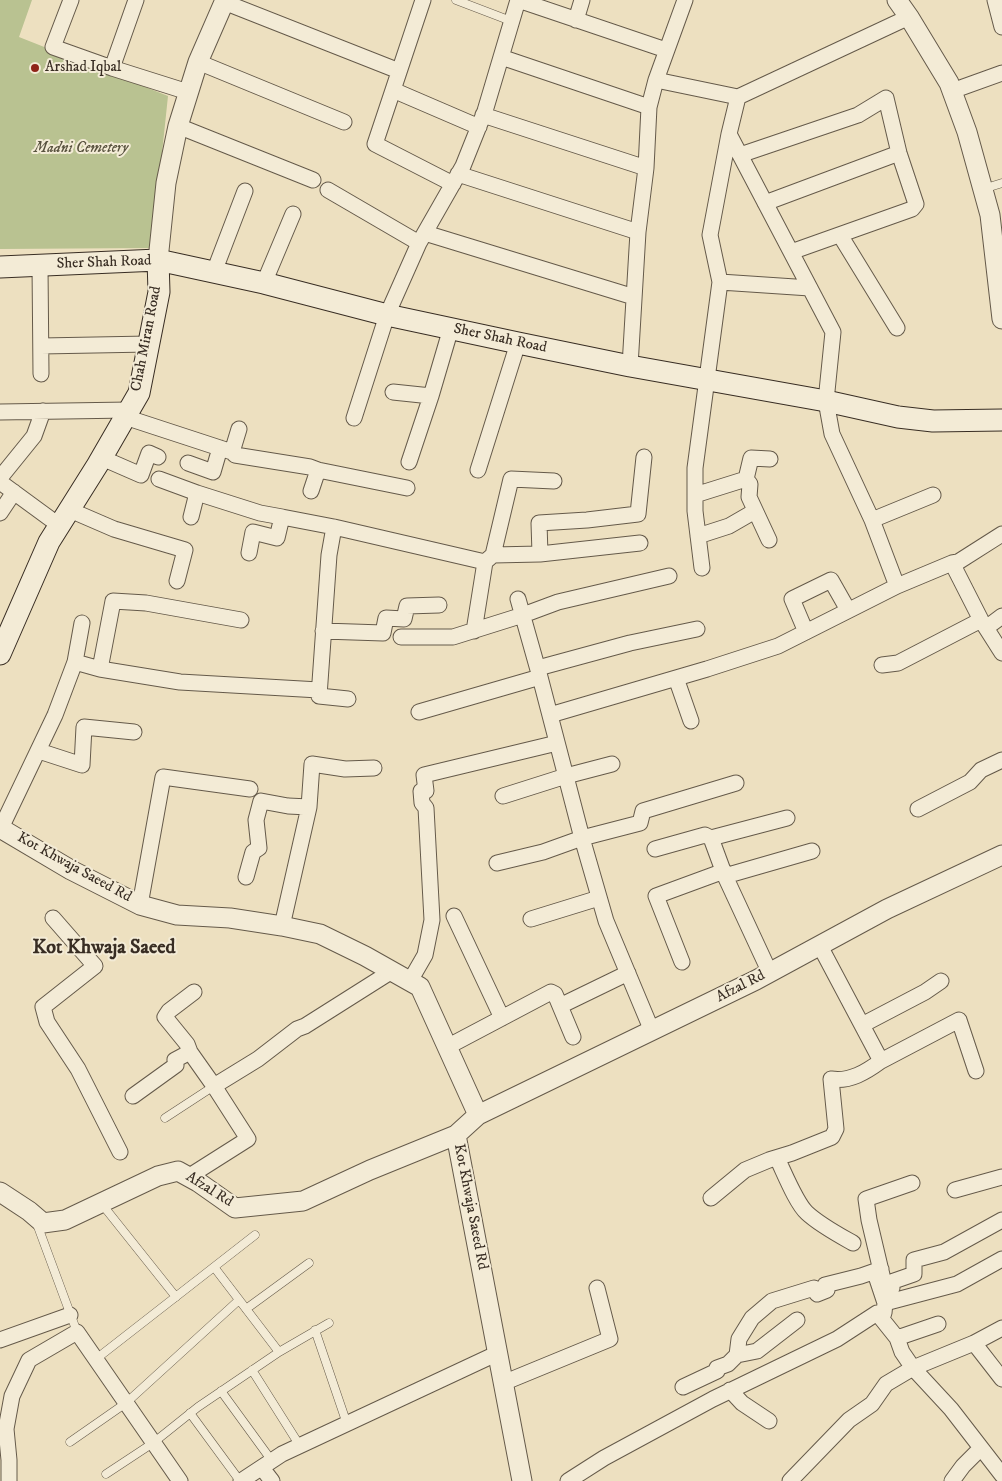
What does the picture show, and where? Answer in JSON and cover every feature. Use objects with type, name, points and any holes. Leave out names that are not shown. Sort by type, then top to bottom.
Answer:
[{"type":"main road","name":"Sher Shah Road","points":[[0,267],[158,260],[264,283],[387,315],[518,343],[630,366],[826,401],[898,417],[933,421],[1002,420]]},
{"type":"main road","name":"Chah Miran Road","points":[[0,654],[49,542],[102,458],[139,393],[159,292],[158,260]]},
{"type":"street","points":[[71,0],[52,47],[188,92]]},
{"type":"street","points":[[112,68],[136,0]]},
{"type":"street","points":[[423,0],[375,144],[456,179],[638,232]]},
{"type":"street","points":[[354,418],[387,315],[422,238],[456,179],[481,121],[518,0],[666,50]]},
{"type":"street","points":[[576,20],[582,0]]},
{"type":"street","points":[[630,366],[638,232],[646,168],[649,106],[666,50],[685,0]]},
{"type":"street","points":[[897,0],[949,83],[967,132],[990,215],[1002,320]]},
{"type":"street","points":[[996,0],[1002,27]]},
{"type":"street","points":[[224,1],[399,71]]},
{"type":"street","name":"Chah Miran Road","points":[[158,260],[166,183],[178,126],[198,62],[224,1]]},
{"type":"street","points":[[656,80],[738,97],[908,16]]},
{"type":"street","points":[[501,56],[649,106]]},
{"type":"street","points":[[198,62],[344,122]]},
{"type":"street","points":[[952,91],[1002,73]]},
{"type":"street","points":[[393,90],[481,121],[646,168]]},
{"type":"street","points":[[702,568],[694,468],[720,282],[710,235],[738,97]]},
{"type":"street","points":[[740,155],[858,115],[886,98],[899,153],[916,204],[912,209],[791,252]]},
{"type":"street","points":[[178,126],[313,180]]},
{"type":"street","points":[[729,134],[833,332],[826,401],[832,434],[872,520],[897,586]]},
{"type":"street","points":[[765,202],[899,153]]},
{"type":"street","points":[[328,190],[422,238],[634,297]]},
{"type":"street","points":[[214,272],[245,191]]},
{"type":"street","points":[[264,283],[293,214]]},
{"type":"street","points":[[840,235],[897,328]]},
{"type":"street","points":[[40,266],[41,374]]},
{"type":"street","points":[[720,282],[810,288]]},
{"type":"street","points":[[409,462],[452,328]]},
{"type":"street","points":[[478,470],[518,343]]},
{"type":"street","points":[[41,346],[149,344]]},
{"type":"street","points":[[392,392],[431,396]]},
{"type":"street","points":[[0,478],[34,436],[43,411]]},
{"type":"street","points":[[0,412],[43,411],[127,414],[235,455],[310,467],[407,488]]},
{"type":"street","points":[[188,463],[213,472],[239,429]]},
{"type":"street","points":[[102,458],[141,475],[148,453],[158,456]]},
{"type":"street","points":[[540,554],[539,523],[638,514],[644,457]]},
{"type":"street","points":[[746,479],[751,458],[770,459]]},
{"type":"street","points":[[311,491],[318,470]]},
{"type":"street","points":[[474,631],[489,559],[511,478],[554,481]]},
{"type":"street","points":[[159,479],[260,513],[489,559],[640,543]]},
{"type":"street","points":[[695,495],[746,479]]},
{"type":"street","points":[[746,479],[750,484],[749,497],[769,540]]},
{"type":"street","points":[[0,482],[14,492],[65,518],[114,529],[185,550],[177,581]]},
{"type":"street","points":[[0,512],[14,492]]},
{"type":"street","points":[[191,517],[198,493]]},
{"type":"street","points":[[872,520],[933,495]]},
{"type":"street","points":[[698,536],[729,526],[755,511]]},
{"type":"street","points":[[249,552],[253,532],[277,538],[282,517]]},
{"type":"street","points":[[334,527],[328,554],[319,696],[348,699]]},
{"type":"street","points":[[550,715],[778,646],[897,586],[958,562],[1002,534]]},
{"type":"street","points":[[952,563],[984,624],[1002,653]]},
{"type":"street","points":[[401,637],[453,637],[558,602],[669,576]]},
{"type":"street","points":[[806,632],[792,599],[831,580],[848,610]]},
{"type":"street","points":[[518,599],[606,921],[652,1031]]},
{"type":"street","points":[[100,669],[114,601],[146,603],[241,620]]},
{"type":"street","points":[[323,631],[383,634],[386,618],[404,619],[407,606],[439,606]]},
{"type":"street","points":[[882,665],[898,663],[1002,616]]},
{"type":"street","points":[[1,828],[55,715],[75,662],[82,623]]},
{"type":"street","points":[[419,712],[630,643],[697,629]]},
{"type":"street","points":[[75,662],[100,669],[180,682],[319,690]]},
{"type":"street","points":[[676,678],[691,721]]},
{"type":"street","points":[[39,751],[82,765],[84,727],[134,732]]},
{"type":"street","points":[[410,981],[425,955],[432,920],[426,808],[422,803],[421,791],[426,791],[424,776],[557,743]]},
{"type":"street","points":[[918,809],[970,782],[981,770],[1002,760]]},
{"type":"street","points":[[282,926],[309,807],[312,764],[346,769],[374,768]]},
{"type":"street","points":[[503,796],[612,764]]},
{"type":"street","points":[[140,905],[163,777],[250,789]]},
{"type":"street","points":[[497,863],[543,852],[582,838],[640,823],[643,810],[736,782]]},
{"type":"street","points":[[246,877],[253,852],[259,848],[256,820],[261,801],[288,806],[309,807]]},
{"type":"street","points":[[655,850],[705,835],[711,838],[787,818]]},
{"type":"street","name":"Kot Khwaja Saeed Rd","points":[[1,828],[71,870],[140,905],[177,915],[230,918],[320,934],[420,987],[478,1115],[456,1135],[522,1481]]},
{"type":"street","points":[[711,838],[725,874],[770,973]]},
{"type":"street","points":[[682,962],[656,896],[725,874],[812,851]]},
{"type":"street","name":"Afzal Rd","points":[[478,1115],[770,973],[887,909],[1002,855]]},
{"type":"street","points":[[531,919],[599,898]]},
{"type":"street","points":[[454,916],[502,1018]]},
{"type":"street","points":[[53,918],[95,966],[43,1007],[47,1022],[78,1069],[120,1152]]},
{"type":"street","points":[[820,946],[881,1061]]},
{"type":"street","points":[[214,1086],[258,1059],[297,1029],[306,1026],[392,971]]},
{"type":"street","points":[[560,1006],[628,973]]},
{"type":"street","points":[[862,1025],[925,992],[941,981]]},
{"type":"street","points":[[188,1177],[248,1139],[190,1052],[187,1044],[165,1017],[169,1011],[194,992]]},
{"type":"street","points":[[447,1047],[551,992],[555,994],[573,1037]]},
{"type":"street","points":[[711,1198],[745,1170],[832,1137],[836,1129],[831,1079],[841,1081],[852,1078],[959,1020],[976,1070]]},
{"type":"street","points":[[134,1096],[176,1065],[175,1060],[190,1052]]},
{"type":"street","name":"Afzal Rd","points":[[0,1192],[43,1223],[65,1220],[158,1176],[178,1171],[236,1208],[303,1200],[456,1135]]},
{"type":"street","points":[[777,1158],[806,1212],[833,1232],[853,1243]]},
{"type":"street","points":[[955,1190],[1002,1177]]},
{"type":"street","points":[[883,1321],[883,1297],[876,1276],[882,1275],[870,1227],[866,1199],[912,1183]]},
{"type":"street","points":[[883,1297],[892,1288],[891,1282],[914,1274],[914,1260],[944,1252],[1002,1220]]},
{"type":"street","points":[[883,1297],[956,1284],[1002,1258]]},
{"type":"street","points":[[738,1355],[739,1339],[752,1318],[772,1301],[814,1288],[817,1294],[827,1290],[825,1285],[880,1269]]},
{"type":"street","points":[[503,1383],[610,1339],[597,1288]]},
{"type":"street","points":[[568,1481],[604,1458],[730,1390],[837,1339],[877,1314],[896,1338],[902,1352],[913,1368],[951,1409],[1002,1475]]},
{"type":"street","points":[[0,1340],[70,1315]]},
{"type":"street","points":[[683,1387],[717,1371],[717,1368],[728,1364],[738,1355],[757,1351],[797,1320]]},
{"type":"street","points":[[896,1338],[938,1324]]},
{"type":"street","points":[[790,1481],[849,1420],[872,1404],[886,1384],[913,1368],[974,1344],[1002,1328]]},
{"type":"street","points":[[6,1478],[6,1429],[12,1396],[30,1360],[77,1332],[180,1481]]},
{"type":"street","points":[[974,1344],[1002,1379]]},
{"type":"street","points":[[240,1481],[300,1446],[498,1353]]},
{"type":"street","points":[[730,1390],[742,1403],[769,1422]]},
{"type":"street","points":[[952,1481],[963,1466],[981,1448]]},
{"type":"street","points":[[267,1464],[272,1481]]},
{"type":"lane","points":[[456,0],[511,21]]},
{"type":"lane","points":[[983,189],[1002,183]]},
{"type":"lane","points":[[165,1118],[214,1086]]},
{"type":"lane","points":[[101,1203],[176,1297]]},
{"type":"lane","points":[[34,1216],[77,1332]]},
{"type":"lane","points":[[96,1360],[255,1235]]},
{"type":"lane","points":[[246,1309],[309,1263]]},
{"type":"lane","points":[[214,1267],[279,1352]]},
{"type":"lane","points":[[70,1442],[126,1402],[240,1300]]},
{"type":"lane","points":[[106,1474],[153,1442],[221,1391],[279,1352],[329,1322]]},
{"type":"lane","points":[[316,1330],[347,1424]]},
{"type":"lane","points":[[252,1370],[300,1446]]},
{"type":"lane","points":[[221,1391],[267,1464]]},
{"type":"lane","points":[[190,1413],[240,1481]]},
{"type":"green space","name":"Madni Cemetery","points":[[0,0],[32,0],[19,37],[168,96],[152,248],[0,249]]},
{"type":"place","name":"Arshad Iqbal","points":[[35,68]]},
{"type":"district","name":"Kot Khwaja Saeed","points":[[104,949]]}]
